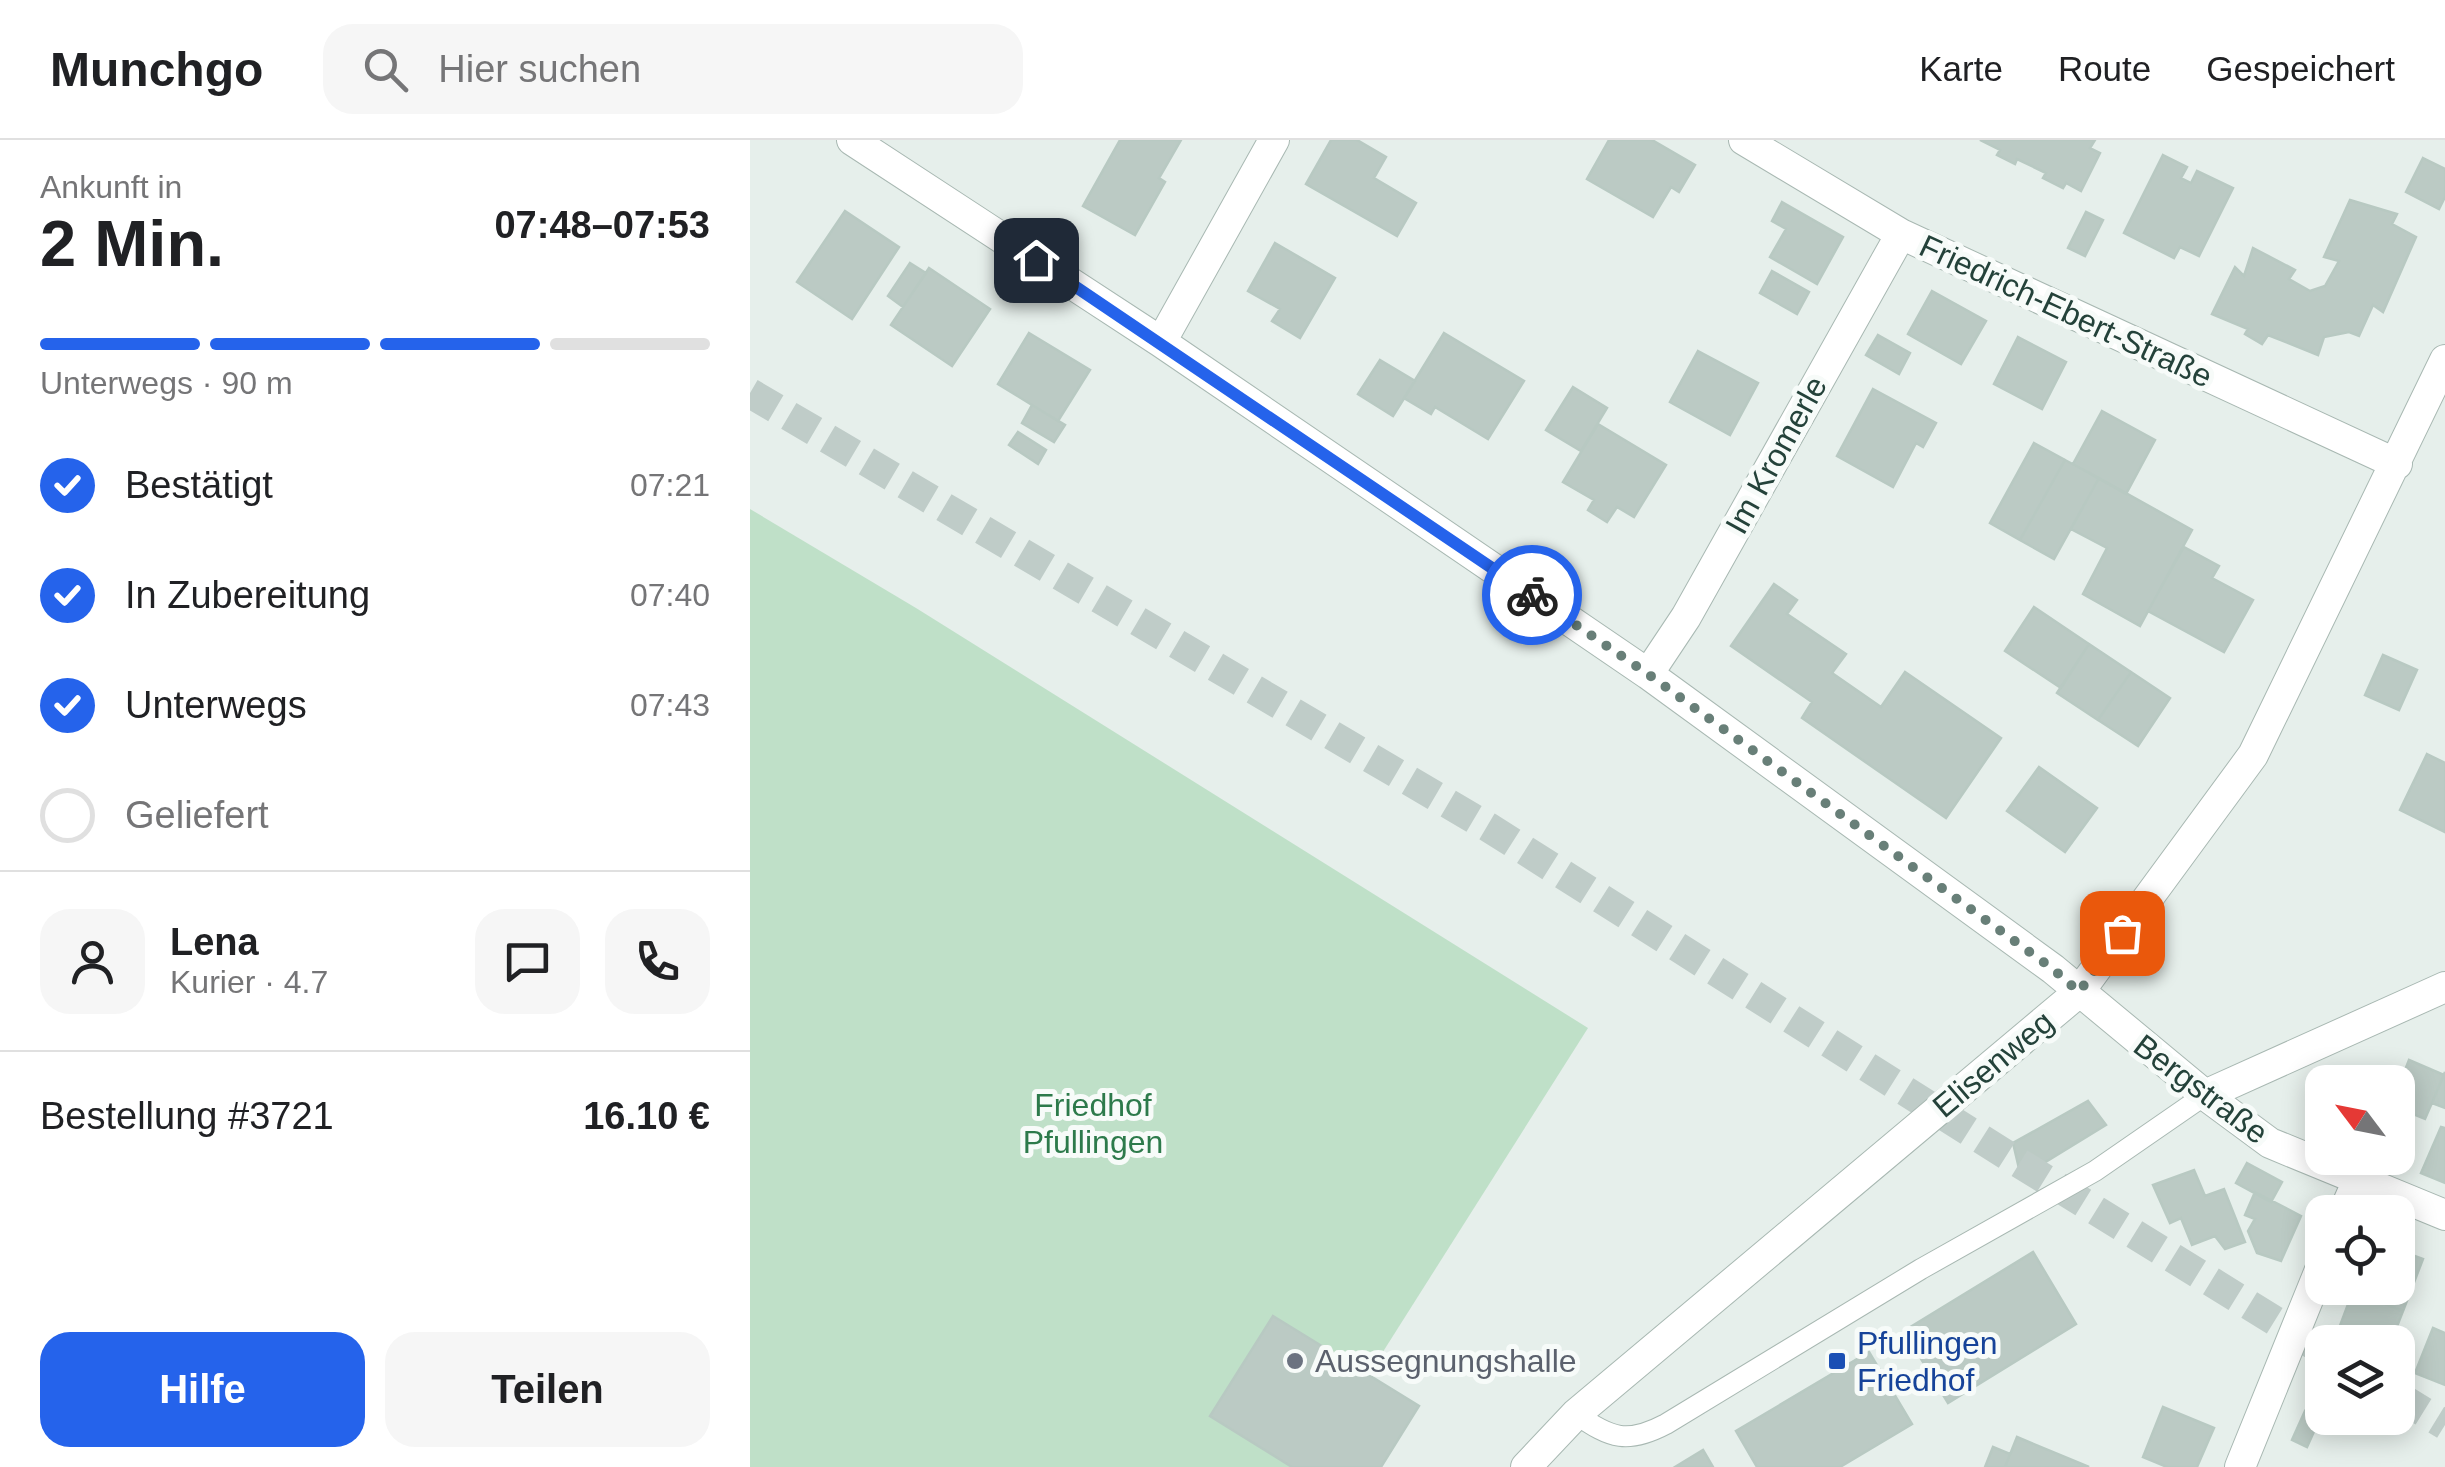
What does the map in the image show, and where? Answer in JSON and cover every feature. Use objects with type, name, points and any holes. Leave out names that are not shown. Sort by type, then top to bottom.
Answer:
[{"type":"street","name":"Bergstraße","points":[[852,140],[1161,342],[1648,674],[2053,969],[2205,1096],[2270,1143],[2445,1215]]},
{"type":"street","points":[[1161,342],[1274,140]]},
{"type":"street","name":"Friedrich-Ebert-Straße","points":[[1744,140],[1901,234],[2397,464]]},
{"type":"street","name":"Im Kromerle","points":[[1648,674],[1686,617],[1901,234]]},
{"type":"street","name":"Elisenweg","points":[[1526,1467],[1576,1414],[2079,992],[2253,755],[2445,360]]},
{"type":"street","points":[[2205,1096],[2445,987]]},
{"type":"street","points":[[2351,1195],[2358,1180]]},
{"type":"street","points":[[2240,1467],[2306,1305]]},
{"type":"lane","points":[[1576,1414],[1616,1437],[1641,1437],[1907,1278],[2096,1171],[2205,1096]]},
{"type":"green space","name":"Friedhof Pfullingen","points":[[750,509],[916,608],[1588,1028],[1310,1467],[750,1467]]},
{"type":"building","points":[[1120,140],[1181,140],[1159,178],[1165,182],[1135,235],[1083,206]]},
{"type":"building","points":[[1331,140],[1357,140],[1386,157],[1374,178],[1416,203],[1397,236],[1306,184]]},
{"type":"building","points":[[1609,140],[1652,140],[1695,165],[1679,192],[1671,187],[1653,217],[1587,179]]},
{"type":"building","points":[[1980,140],[2095,140],[2090,148],[2100,153],[2081,191],[2066,183],[2063,188],[2043,178],[2046,173],[2017,159],[2015,164],[1997,155],[2000,150]]},
{"type":"building","points":[[2163,155],[2187,167],[2181,178],[2191,183],[2197,171],[2233,188],[2199,256],[2180,247],[2174,258],[2124,233]]},
{"type":"building","points":[[2423,158],[2445,169],[2445,197],[2439,209],[2406,192]]},
{"type":"building","points":[[2350,200],[2397,214],[2392,224],[2416,237],[2383,312],[2373,305],[2359,336],[2349,332],[2324,337],[2318,355],[2268,335],[2262,344],[2245,334],[2248,329],[2212,314],[2235,267],[2244,276],[2253,248],[2295,270],[2289,279],[2310,291],[2325,286],[2339,261],[2324,257]]},
{"type":"building","points":[[1782,202],[1843,237],[1817,284],[1770,257],[1786,229],[1772,221]]},
{"type":"building","points":[[845,211],[899,247],[852,319],[797,282]]},
{"type":"building","points":[[2086,212],[2103,220],[2085,256],[2068,248]]},
{"type":"building","points":[[1275,243],[1335,278],[1300,338],[1272,321],[1280,309],[1248,291]]},
{"type":"building","points":[[910,263],[926,273],[903,307],[888,296]]},
{"type":"building","points":[[929,268],[990,309],[952,366],[891,325]]},
{"type":"building","points":[[1772,271],[1809,292],[1797,314],[1760,293]]},
{"type":"building","points":[[1932,291],[1986,321],[1961,364],[1908,334]]},
{"type":"building","points":[[1029,333],[1090,370],[1058,421],[998,384]]},
{"type":"building","points":[[1444,333],[1524,381],[1488,439],[1435,407],[1431,414],[1404,398]]},
{"type":"building","points":[[1878,335],[1910,353],[1899,374],[1866,355]]},
{"type":"building","points":[[2018,337],[2066,362],[2042,409],[1994,384]]},
{"type":"building","points":[[1698,351],[1758,383],[1730,435],[1670,402]]},
{"type":"building","points":[[1380,360],[1415,381],[1393,416],[1358,394]]},
{"type":"building","points":[[1573,387],[1607,408],[1581,451],[1546,430]]},
{"type":"building","points":[[1873,389],[1936,423],[1923,447],[1916,443],[1893,487],[1837,456]]},
{"type":"building","points":[[1032,405],[1065,425],[1054,442],[1022,423]]},
{"type":"building","points":[[2102,411],[2155,440],[2126,494],[2073,464]]},
{"type":"building","points":[[1598,424],[1666,465],[1634,517],[1617,507],[1607,522],[1588,510],[1594,500],[1563,482]]},
{"type":"building","points":[[1018,432],[1046,450],[1038,464],[1009,445]]},
{"type":"building","points":[[2034,443],[2065,460],[2020,540],[1990,523]]},
{"type":"building","points":[[2065,460],[2099,478],[2054,559],[2020,540]]},
{"type":"building","points":[[2099,478],[2192,530],[2140,626],[2083,594],[2107,548],[2071,529]]},
{"type":"building","points":[[2184,547],[2219,566],[2212,578],[2253,600],[2224,652],[2148,611]]},
{"type":"building","points":[[1774,584],[1797,600],[1787,614],[1846,654],[1832,673],[1881,707],[1905,672],[2001,738],[1946,818],[1802,718],[1812,702],[1731,646]]},
{"type":"building","points":[[2034,607],[2089,644],[2061,688],[2005,651]]},
{"type":"building","points":[[2089,644],[2131,672],[2098,720],[2057,693]]},
{"type":"building","points":[[2383,655],[2417,670],[2399,710],[2365,695]]},
{"type":"building","points":[[2131,672],[2170,698],[2138,746],[2098,720]]},
{"type":"building","points":[[2427,754],[2445,763],[2445,832],[2400,810]]},
{"type":"building","points":[[2039,767],[2097,808],[2065,852],[2007,811]]},
{"type":"building","points":[[2409,1060],[2444,1075],[2425,1119],[2415,1115],[2415,1065],[2407,1065]]},
{"type":"building","points":[[2445,1072],[2445,1108],[2432,1103]]},
{"type":"building","points":[[2088,1101],[2106,1125],[2021,1177],[2013,1143]]},
{"type":"building","points":[[2441,1127],[2445,1128],[2445,1183],[2421,1173]]},
{"type":"building","points":[[2247,1163],[2282,1182],[2271,1202],[2236,1183]]},
{"type":"building","points":[[2194,1170],[2205,1196],[2224,1189],[2245,1242],[2225,1249],[2215,1236],[2192,1245],[2181,1218],[2170,1223],[2153,1185]]},
{"type":"building","points":[[2255,1192],[2301,1216],[2281,1261],[2257,1253],[2248,1231],[2255,1219],[2245,1215]]},
{"type":"building","points":[[2033,1252],[2076,1324],[1948,1403],[1904,1331]]},
{"type":"building","points":[[2415,1256],[2423,1259],[2415,1280]]},
{"type":"building","points":[[2348,1305],[2388,1305],[2403,1311],[2398,1325],[2340,1325]]},
{"type":"building","name":"Aussegnungshalle","points":[[1273,1316],[1419,1406],[1381,1467],[1292,1467],[1210,1416]]},
{"type":"building","points":[[2433,1328],[2445,1333],[2445,1385],[2415,1373]]},
{"type":"building","points":[[1869,1352],[1912,1424],[1840,1467],[1757,1467],[1736,1431]]},
{"type":"building","points":[[2163,1407],[2214,1428],[2197,1467],[2167,1467],[2143,1457]]},
{"type":"building","points":[[2305,1411],[2305,1435],[2312,1435],[2307,1447],[2292,1440]]},
{"type":"building","points":[[2017,1437],[2089,1467],[2005,1467]]},
{"type":"building","points":[[1993,1447],[2010,1454],[2005,1467],[1985,1467]]},
{"type":"building","points":[[1703,1450],[1713,1467],[1675,1467]]},
{"type":"tunnel","points":[[750,393],[1488,827],[2305,1340]]},
{"type":"tunnel","points":[[2415,1406],[2445,1425]]},
{"type":"way so far","points":[[1532,595],[1648,674],[2053,969],[2079,992],[2122,933]]},
{"type":"place","name":"Aussegnungshalle","points":[[1295,1361]]},
{"type":"place","name":"Pfullingen Friedhof","points":[[1837,1361]]},
{"type":"route","points":[[1036,260],[1532,595]]}]
